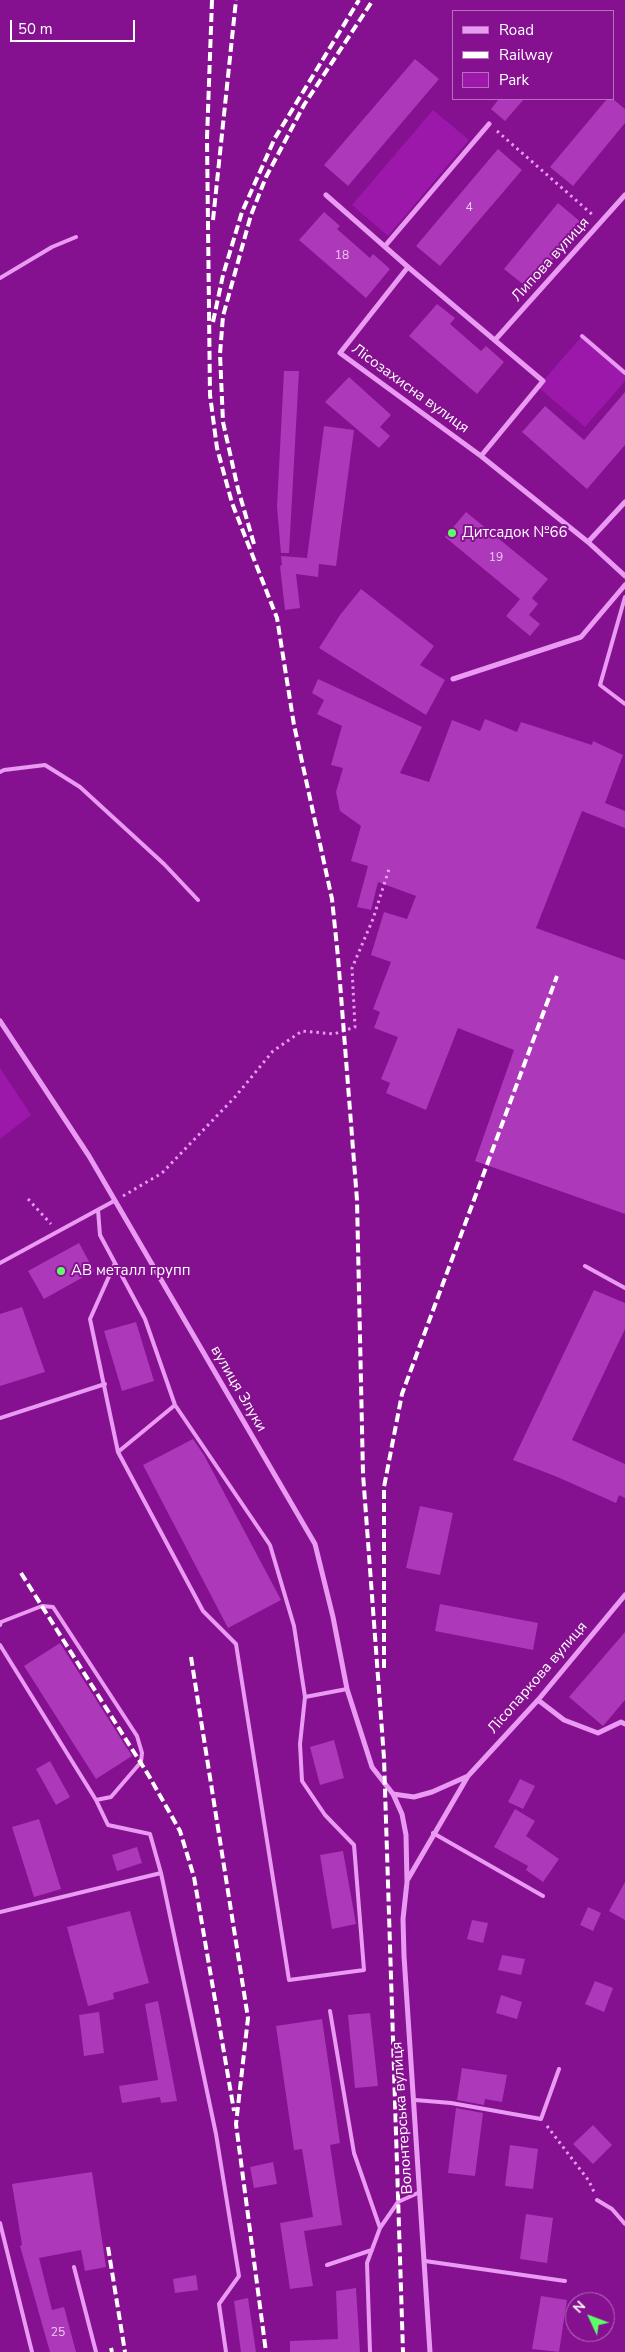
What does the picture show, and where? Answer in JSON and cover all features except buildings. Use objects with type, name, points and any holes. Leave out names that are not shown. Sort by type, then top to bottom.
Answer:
[{"type":"street","points":[[385,246],[488,124]]},
{"type":"street","points":[[326,195],[543,381],[481,456]]},
{"type":"street","name":"Липова вулиця","points":[[495,340],[625,196]]},
{"type":"street","name":"Лісозахисна вулиця","points":[[408,267],[340,353],[481,456],[588,542],[625,576]]},
{"type":"street","points":[[588,542],[625,502]]},
{"type":"street","points":[[453,679],[581,637],[625,585]]},
{"type":"street","name":"вулиця Злуки","points":[[0,1021],[89,1156],[315,1544],[333,1617],[347,1688],[372,1767],[393,1794],[402,1814],[406,1835]]},
{"type":"street","name":"Лісопаркова вулиця","points":[[433,1833],[468,1776],[538,1700],[625,1595]]},
{"type":"street","points":[[538,1700],[564,1720],[598,1733],[621,1722],[625,1724]]},
{"type":"street","name":"Лісопаркова вулиця","points":[[393,1794],[414,1797],[432,1792],[468,1776]]},
{"type":"street","name":"Волонтерська вулиця","points":[[407,1882],[433,1833]]},
{"type":"street","name":"Волонтерська вулиця","points":[[406,1835],[407,1882],[403,1919],[404,1956],[415,2100],[430,2352]]},
{"type":"lane","points":[[0,278],[52,247],[76,237]]},
{"type":"lane","points":[[582,336],[625,373]]},
{"type":"lane","points":[[625,597],[600,685],[625,704]]},
{"type":"lane","points":[[0,772],[46,765],[80,787],[164,864],[198,900]]},
{"type":"lane","points":[[0,1263],[114,1201]]},
{"type":"lane","points":[[98,1210],[100,1236],[115,1263],[145,1319],[176,1405],[270,1545],[294,1626],[305,1697],[300,1744],[302,1781],[325,1815],[354,1845],[364,1970],[289,1980],[236,1644],[203,1611],[118,1452],[90,1319],[115,1263]]},
{"type":"lane","points":[[585,1266],[625,1288]]},
{"type":"lane","points":[[0,1418],[104,1384]]},
{"type":"lane","points":[[118,1452],[176,1405]]},
{"type":"lane","points":[[0,1625],[1,1622],[42,1606],[53,1607],[137,1736],[142,1753],[141,1762],[111,1797],[96,1800]]},
{"type":"lane","points":[[0,1646],[96,1800],[108,1824],[150,1834],[161,1873],[216,2134],[239,2276],[219,2304],[226,2352]]},
{"type":"lane","points":[[305,1697],[347,1688]]},
{"type":"lane","points":[[433,1833],[543,1896]]},
{"type":"lane","points":[[0,1912],[161,1873]]},
{"type":"lane","points":[[330,2011],[354,2152],[380,2228]]},
{"type":"lane","points":[[415,2100],[451,2103],[541,2119],[559,2069]]},
{"type":"lane","points":[[370,2352],[367,2264],[380,2228],[398,2202],[420,2192]]},
{"type":"lane","points":[[597,2200],[612,2209],[625,2224]]},
{"type":"lane","points":[[0,2223],[32,2352]]},
{"type":"lane","points":[[327,2265],[372,2250]]},
{"type":"lane","points":[[425,2261],[565,2280]]},
{"type":"lane","points":[[74,2267],[96,2352]]},
{"type":"path","points":[[488,124],[601,222]]},
{"type":"path","points":[[137,1188],[162,1173],[235,1097],[273,1051],[302,1031],[334,1034],[355,1026],[352,968],[373,920],[389,869]]},
{"type":"path","points":[[28,1199],[58,1232]]},
{"type":"path","points":[[541,2119],[589,2180],[597,2200]]},
{"type":"green space","points":[[433,110],[469,140],[388,236],[352,205]]},
{"type":"green space","points":[[582,336],[625,373],[625,381],[585,427],[538,387]]},
{"type":"green space","points":[[0,1068],[31,1115],[0,1139]]},
{"type":"railway","points":[[212,0],[207,138],[210,395],[217,448],[232,503],[277,618],[294,725],[332,899],[338,957],[357,1200],[363,1474],[384,1758],[403,2352]]},
{"type":"railway","points":[[213,220],[236,0]]},
{"type":"railway","points":[[213,322],[223,275],[242,212],[275,138],[359,0]]},
{"type":"railway","points":[[254,544],[238,489],[223,422],[220,354],[223,316],[251,215],[266,177],[304,105],[373,0]]},
{"type":"railway","points":[[384,1668],[384,1487],[402,1394],[557,976]]},
{"type":"railway","points":[[21,1573],[149,1776],[180,1831],[194,1877],[234,2111]]},
{"type":"railway","points":[[191,1657],[248,2018],[236,2124],[266,2352]]},
{"type":"railway","points":[[108,2247],[125,2352]]},
{"type":"railway","points":[[111,2348],[112,2352]]},
{"type":"place","name":"Дитсадок №66","points":[[452,533]]},
{"type":"place","name":"АВ металл групп","points":[[61,1271]]}]
